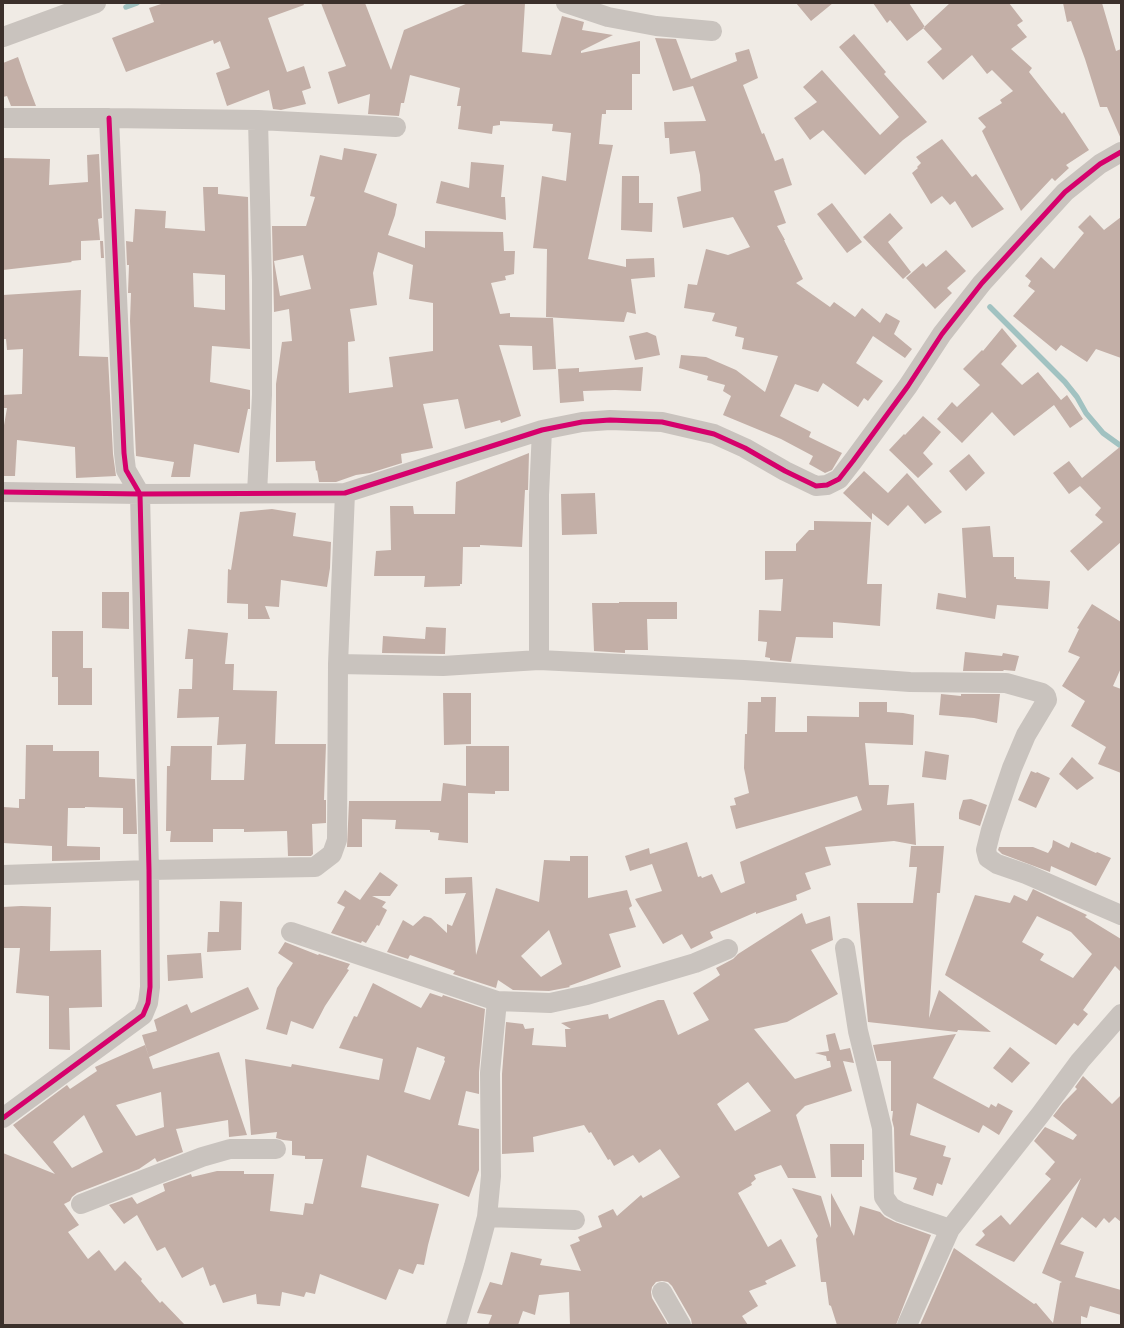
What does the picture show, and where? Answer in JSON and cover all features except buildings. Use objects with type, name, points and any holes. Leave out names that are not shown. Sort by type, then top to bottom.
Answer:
[{"type":"street","points":[[3,37],[96,3]]},
{"type":"street","points":[[566,3],[608,17],[656,26],[712,31]]},
{"type":"street","points":[[3,118],[258,120],[396,127]]},
{"type":"street","points":[[3,1118],[143,1015],[148,1003],[150,987],[149,870],[140,494],[126,470],[124,453],[109,118]]},
{"type":"street","points":[[256,493],[262,395],[262,280],[258,120]]},
{"type":"street","points":[[3,492],[140,494],[345,493],[542,430],[582,422],[610,420],[662,422],[714,434],[745,448],[785,471],[816,486],[827,486],[839,479],[853,461],[908,386],[942,334],[982,283],[1064,192],[1100,164],[1121,152]]},
{"type":"street","points":[[539,660],[538,495],[542,430]]},
{"type":"street","points":[[3,875],[149,870],[314,867],[332,854],[337,840],[338,664],[345,493]]},
{"type":"street","points":[[338,664],[443,666],[539,660],[744,670],[910,682],[1006,683],[1042,693],[1046,696],[1047,700],[1026,735],[1012,768],[991,830],[986,850],[988,858],[997,864],[1026,874],[1121,915]]},
{"type":"street","points":[[290,932],[497,1002],[550,1003],[587,995],[695,963],[728,949]]},
{"type":"street","points":[[846,948],[858,1031],[882,1128],[884,1197],[890,1207],[900,1212],[950,1229]]},
{"type":"street","points":[[456,1325],[487,1217],[491,1176],[490,1073],[497,1002]]},
{"type":"street","points":[[907,1325],[950,1229],[1040,1115],[1080,1061],[1121,1014]]},
{"type":"street","points":[[81,1204],[202,1157],[230,1149],[276,1149]]},
{"type":"street","points":[[487,1217],[575,1220]]},
{"type":"street","points":[[662,1292],[681,1325]]},
{"type":"waterway","points":[[126,7],[137,3]]},
{"type":"waterway","points":[[990,307],[1065,382],[1077,397],[1086,413],[1103,433],[1121,446]]},
{"type":"cycle path","points":[[3,1118],[143,1015],[148,1003],[150,987],[149,870],[140,494],[126,470],[124,453],[109,118]]},
{"type":"cycle path","points":[[3,492],[140,494],[345,493],[542,430],[582,422],[610,420],[662,422],[714,434],[745,448],[785,471],[816,486],[827,485],[839,479],[853,461],[908,386],[942,334],[982,283],[1065,192],[1100,164],[1121,152]]}]
